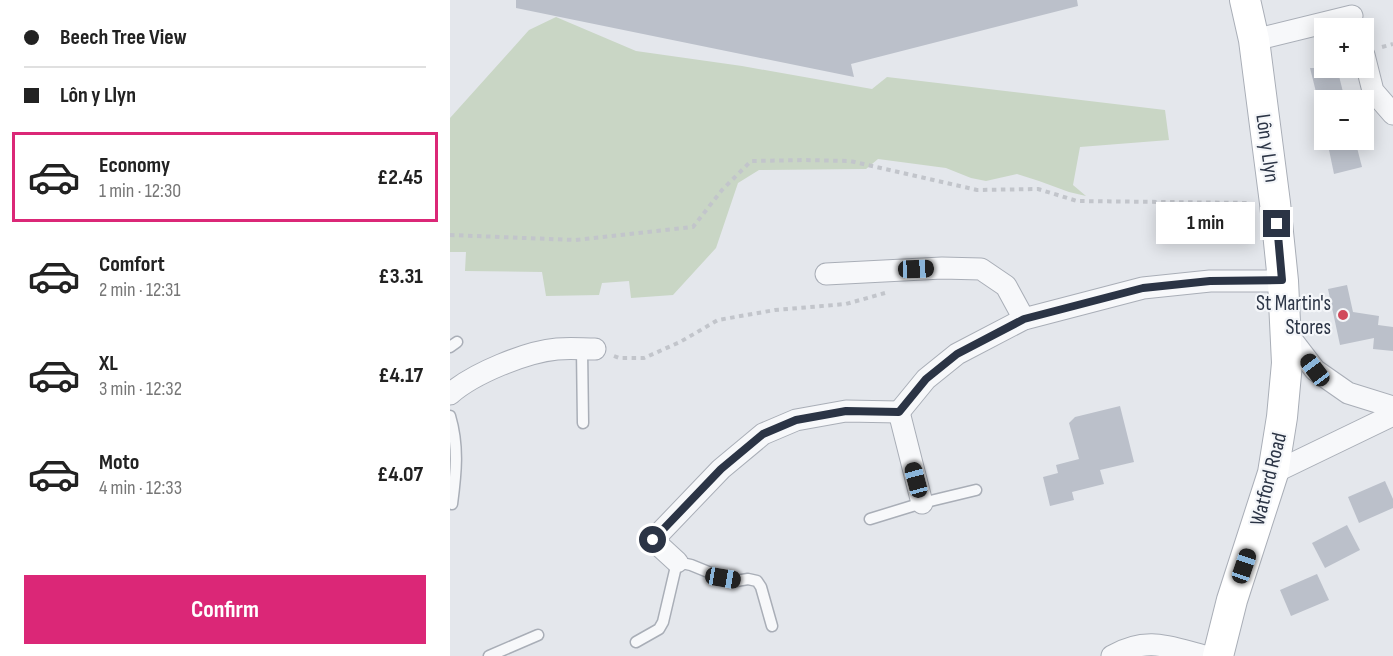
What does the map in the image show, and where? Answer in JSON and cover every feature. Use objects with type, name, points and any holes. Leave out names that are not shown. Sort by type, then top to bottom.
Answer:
[{"type":"street","name":"Lôn y Llyn","points":[[1245,0],[1254,40],[1275,203],[1286,332]]},
{"type":"street","points":[[1254,40],[1352,15]]},
{"type":"street","points":[[1370,78],[1373,91],[1393,114]]},
{"type":"street","points":[[826,274],[916,269],[981,269],[1006,286],[1024,319]]},
{"type":"street","points":[[899,412],[926,379],[957,354],[1024,319],[1143,288],[1210,281],[1282,280]]},
{"type":"street","points":[[1286,332],[1315,370],[1348,393],[1393,407]]},
{"type":"street","name":"Watford Road","points":[[1218,656],[1232,600],[1273,473],[1287,363],[1286,332]]},
{"type":"street","points":[[450,394],[456,388],[501,365],[534,353],[557,349],[588,349]]},
{"type":"street","points":[[677,562],[653,540],[721,469],[763,434],[796,420],[846,411],[899,412]]},
{"type":"street","points":[[899,412],[922,503]]},
{"type":"street","points":[[1273,473],[1393,415]]},
{"type":"street","points":[[1112,656],[1130,647],[1146,644],[1205,656]]},
{"type":"lane","points":[[583,423],[588,349]]},
{"type":"lane","points":[[450,416],[456,452],[456,476],[452,504]]},
{"type":"lane","points":[[870,519],[976,490]]},
{"type":"lane","points":[[636,642],[659,629],[663,622],[677,562],[723,578],[736,581],[748,579],[757,581],[761,587],[772,626]]},
{"type":"lane","points":[[489,656],[538,635]]},
{"type":"path","points":[[450,235],[575,240],[693,227],[722,190],[751,161],[850,161],[977,190],[1038,189],[1077,201],[1275,203]]},
{"type":"path","points":[[588,349],[619,358],[644,358],[680,342],[718,320],[775,310],[846,304],[894,291],[916,269]]},
{"type":"green space","points":[[556,17],[636,51],[742,66],[872,89],[887,77],[1165,110],[1169,140],[1080,147],[1073,185],[1086,196],[1017,174],[986,181],[946,168],[878,159],[866,169],[759,170],[738,183],[716,248],[673,295],[631,298],[629,281],[602,283],[599,295],[546,296],[542,272],[465,271],[466,252],[450,252],[450,118],[529,30]]},
{"type":"building","points":[[516,0],[1077,0],[1078,6],[851,64],[854,77],[516,8]]},
{"type":"building","points":[[1310,68],[1314,68],[1314,78],[1340,78],[1342,90],[1316,90]]},
{"type":"building","points":[[1329,150],[1358,150],[1362,167],[1334,174]]},
{"type":"building","points":[[1347,285],[1353,312],[1379,316],[1378,325],[1393,327],[1393,351],[1373,349],[1374,338],[1340,345],[1328,289]]},
{"type":"building","points":[[1120,406],[1134,462],[1100,470],[1104,484],[1072,492],[1074,500],[1050,506],[1043,477],[1058,473],[1056,465],[1079,459],[1069,423],[1075,417]]},
{"type":"building","points":[[1385,481],[1393,499],[1393,508],[1359,523],[1348,497]]},
{"type":"building","points":[[1347,525],[1360,550],[1325,568],[1312,543]]},
{"type":"building","points":[[1317,574],[1329,600],[1291,616],[1280,590]]},
{"type":"place","name":"St Martin's Stores","points":[[1343,315]]},
{"type":"route","points":[[653,540],[721,469],[763,434],[796,420],[846,411],[899,412],[926,379],[957,354],[1024,319],[1143,288],[1210,281],[1282,280],[1277,224]]}]
